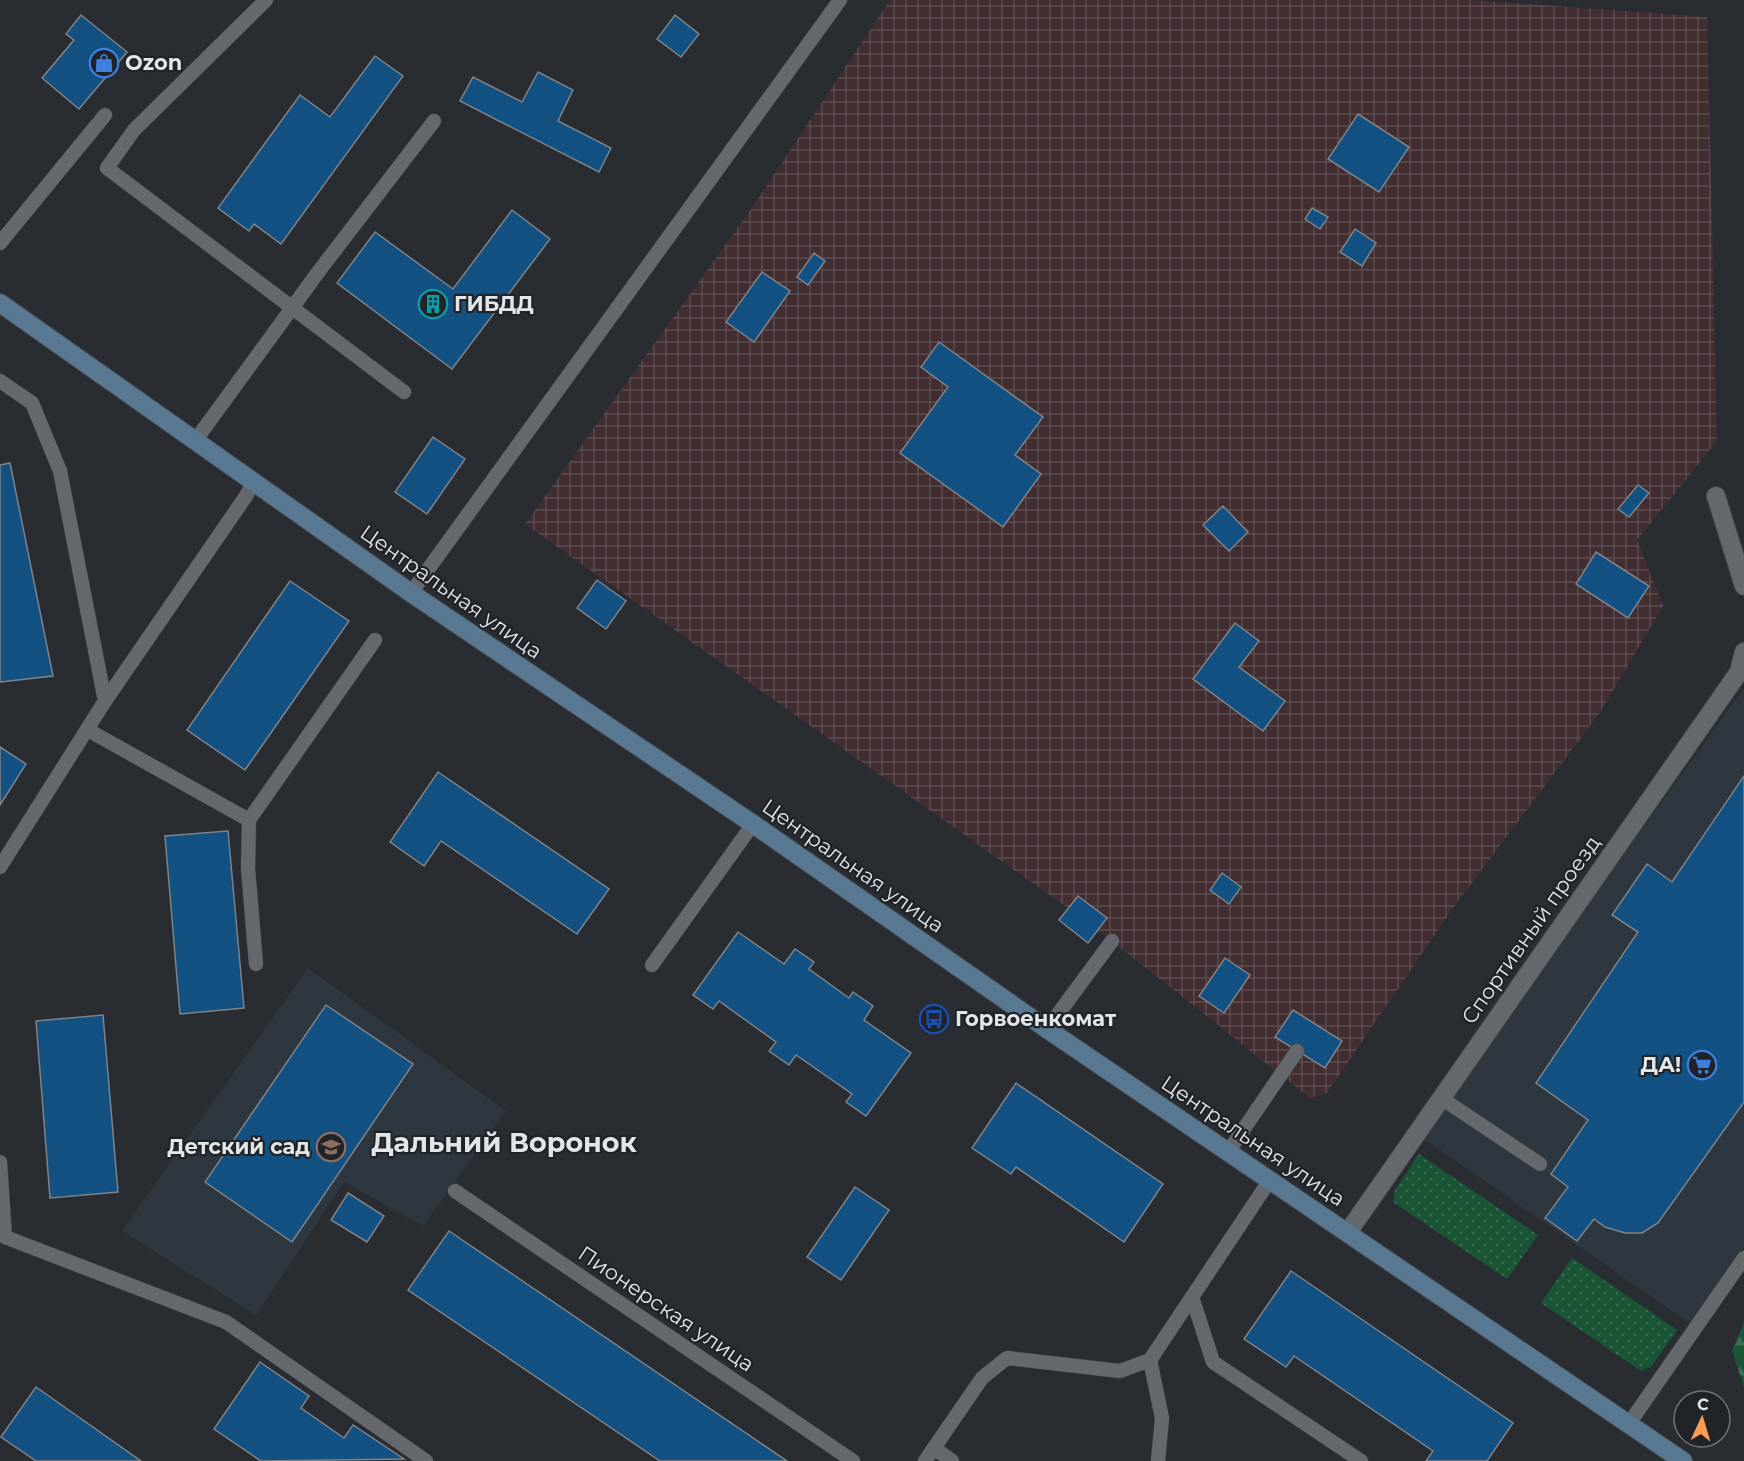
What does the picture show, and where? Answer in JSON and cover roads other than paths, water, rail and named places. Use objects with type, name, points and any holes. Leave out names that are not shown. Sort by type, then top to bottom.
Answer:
[{"type":"main road","name":"Центральная улица","points":[[0,303],[411,593],[753,824],[1047,1029],[1683,1461]]},
{"type":"street","points":[[1716,496],[1744,586]]},
{"type":"street","name":"Спортивный проезд","points":[[1348,1232],[1742,674],[1744,652]]},
{"type":"lane","points":[[266,0],[134,130],[107,168],[404,392]]},
{"type":"lane","points":[[411,593],[840,0]]},
{"type":"lane","points":[[0,243],[105,115]]},
{"type":"lane","points":[[195,441],[291,309],[434,121]]},
{"type":"lane","points":[[0,381],[32,403],[60,471],[105,701]]},
{"type":"lane","points":[[0,867],[105,701],[254,481]]},
{"type":"lane","points":[[256,964],[248,868],[249,820],[375,640]]},
{"type":"lane","points":[[88,730],[249,820]]},
{"type":"lane","points":[[652,965],[753,824]]},
{"type":"lane","points":[[1047,1029],[1112,941]]},
{"type":"lane","points":[[1228,1152],[1297,1051]]},
{"type":"lane","points":[[1441,1098],[1540,1164]]},
{"type":"lane","points":[[0,1162],[5,1237],[226,1322],[426,1461]]},
{"type":"lane","points":[[925,1461],[982,1378],[1007,1358],[1120,1371],[1150,1360],[1270,1180]]},
{"type":"lane","name":"Пионерская улица","points":[[455,1191],[853,1461]]},
{"type":"lane","points":[[1628,1425],[1744,1258]]},
{"type":"lane","points":[[1192,1297],[1213,1362],[1361,1461]]},
{"type":"lane","points":[[1150,1360],[1162,1418],[1158,1461]]},
{"type":"lane","points":[[934,1448],[952,1461]]},
{"type":"place","name":"Ozon","points":[[104,63]]},
{"type":"place","name":"ГИБДД","points":[[433,304]]},
{"type":"place","name":"Горвоенкомат","points":[[934,1019]]},
{"type":"place","name":"ДА!","points":[[1702,1065]]},
{"type":"place","name":"Детский сад","points":[[331,1147]]},
{"type":"district","name":"Дальний Воронок","points":[[504,1143]]}]
